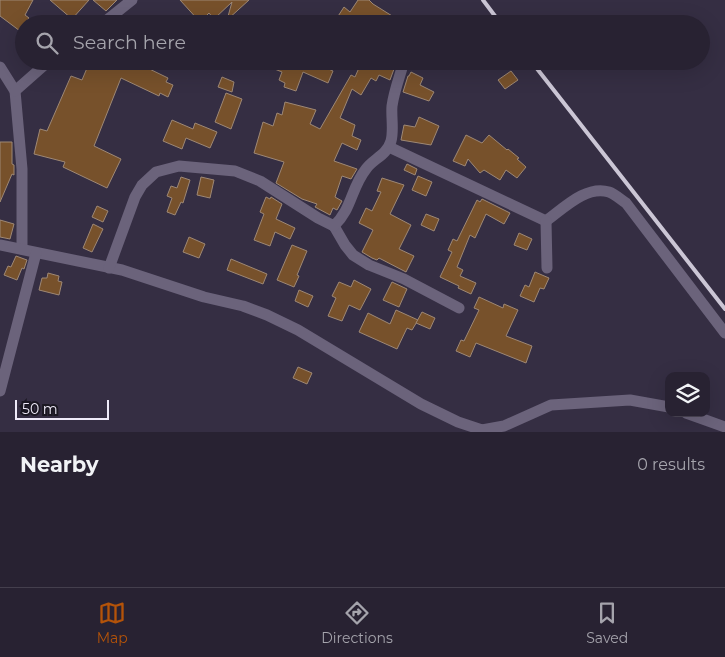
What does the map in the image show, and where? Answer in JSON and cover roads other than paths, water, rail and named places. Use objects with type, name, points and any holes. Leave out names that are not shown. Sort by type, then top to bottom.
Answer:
[{"type":"street","points":[[113,15],[132,0]]},
{"type":"street","points":[[0,67],[15,91],[22,169],[22,250]]},
{"type":"street","points":[[15,91],[39,70]]},
{"type":"street","points":[[334,226],[344,217],[357,182],[366,168],[384,154],[389,147],[392,139],[394,96],[401,70]]},
{"type":"street","points":[[389,147],[546,220]]},
{"type":"street","points":[[109,268],[135,197],[142,185],[156,172],[179,166],[235,171],[260,181],[334,226],[353,255],[368,265],[404,278],[459,308]]},
{"type":"street","points":[[546,220],[584,194],[597,190],[611,192],[626,204],[725,333]]},
{"type":"street","points":[[546,220],[546,268]]},
{"type":"street","points":[[0,245],[122,270],[267,315],[298,330],[422,404],[458,422],[482,431],[504,426],[551,405],[630,400],[665,406]]},
{"type":"street","points":[[0,391],[36,253]]},
{"type":"street","points":[[697,417],[725,427]]},
{"type":"railway","points":[[483,0],[494,15]]},
{"type":"railway","points":[[538,70],[725,309]]}]
